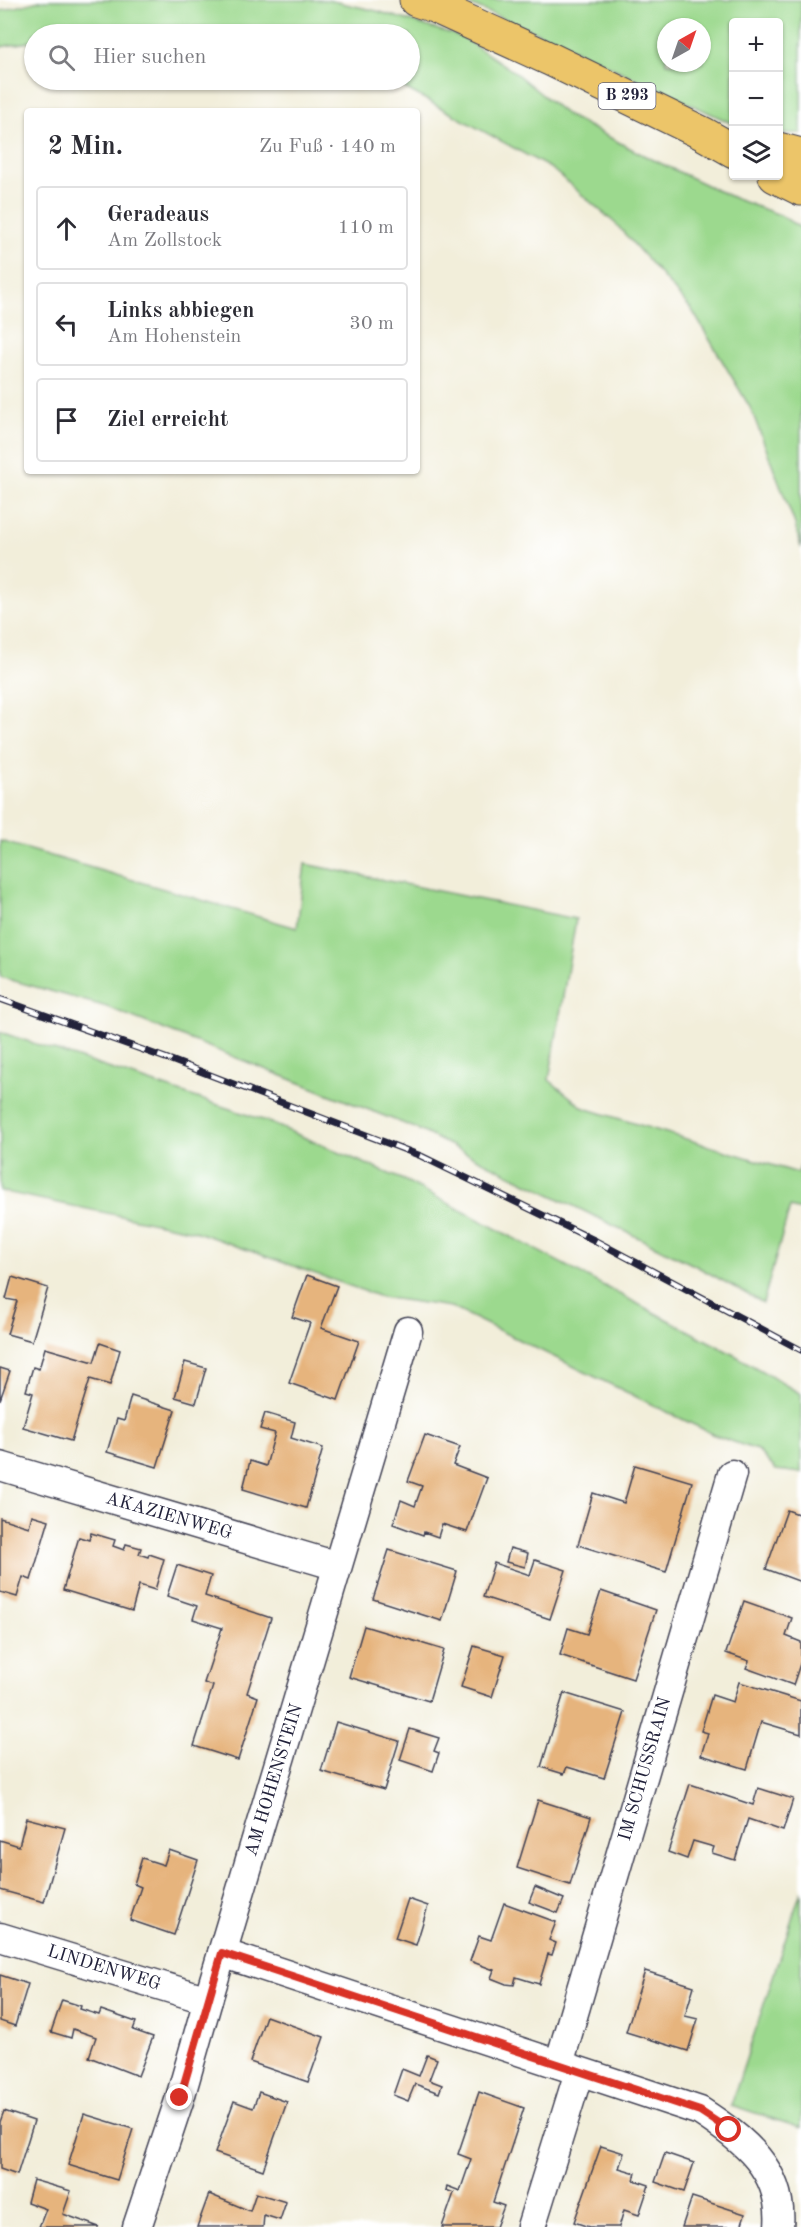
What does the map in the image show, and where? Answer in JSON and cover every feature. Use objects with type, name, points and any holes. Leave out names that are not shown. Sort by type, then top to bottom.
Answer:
[{"type":"main road","name":"B 293","points":[[416,0],[434,6],[719,137]]},
{"type":"main road","points":[[789,156],[801,189]]},
{"type":"street","name":"AM HOHENSTEIN","points":[[137,2227],[180,2098],[408,1331]]},
{"type":"street","name":"AKAZIENWEG","points":[[0,1466],[338,1566]]},
{"type":"street","name":"IM SCHUSSRAIN","points":[[531,2227],[569,2068],[732,1474]]},
{"type":"street","name":"LINDENWEG","points":[[0,1937],[208,2000]]},
{"type":"street","points":[[222,1953],[700,2111],[729,2130],[756,2155],[775,2184],[779,2227]]},
{"type":"green space","points":[[43,0],[328,0],[420,24],[24,24],[24,43],[0,47],[0,11]]},
{"type":"green space","points":[[458,0],[801,0],[801,133],[783,134],[783,18],[729,18],[729,122],[536,32]]},
{"type":"green space","points":[[420,24],[462,37],[513,71],[567,115],[641,154],[736,199],[780,215],[801,228],[801,548],[795,524],[751,409],[692,310],[616,224],[552,169],[408,90],[420,90]]},
{"type":"green space","points":[[0,841],[297,928],[305,864],[576,919],[549,1080],[584,1108],[798,1173],[801,1165],[801,1210],[790,1207],[763,1303],[696,1266],[415,1128],[107,1007],[0,977]]},
{"type":"green space","points":[[0,1032],[266,1121],[408,1182],[738,1357],[801,1394],[801,1473],[776,1470],[757,1450],[719,1437],[451,1307],[381,1297],[194,1231],[0,1191]]},
{"type":"green space","points":[[801,1891],[801,2128],[731,2105]]},
{"type":"building","points":[[307,1275],[337,1286],[321,1328],[359,1341],[338,1400],[289,1383],[310,1323],[292,1317]]},
{"type":"building","points":[[12,1277],[48,1288],[32,1341],[7,1334],[17,1301],[6,1299]]},
{"type":"building","points":[[100,1343],[120,1350],[110,1385],[90,1379],[71,1441],[23,1427],[33,1393],[26,1391],[33,1367],[39,1369],[45,1348],[94,1362]]},
{"type":"building","points":[[185,1362],[206,1368],[196,1403],[175,1397]]},
{"type":"building","points":[[0,1368],[10,1371],[0,1400]]},
{"type":"building","points":[[131,1396],[175,1410],[157,1467],[107,1452],[117,1419],[124,1421]]},
{"type":"building","points":[[265,1413],[295,1422],[291,1438],[323,1448],[306,1508],[243,1489],[250,1461],[266,1466],[275,1433],[260,1429]]},
{"type":"building","points":[[425,1435],[460,1447],[453,1465],[487,1478],[467,1532],[442,1524],[438,1537],[424,1532],[423,1535],[393,1524],[401,1500],[415,1506],[422,1486],[408,1481]]},
{"type":"building","points":[[635,1465],[692,1482],[666,1572],[578,1545],[593,1493],[624,1503]]},
{"type":"building","points":[[787,1510],[801,1515],[801,1582],[766,1569]]},
{"type":"building","points":[[32,1515],[49,1520],[31,1580],[23,1577],[17,1597],[0,1592],[0,1518],[29,1527]]},
{"type":"building","points":[[91,1533],[115,1540],[113,1546],[124,1550],[126,1544],[141,1548],[139,1554],[148,1557],[149,1554],[164,1559],[155,1590],[139,1585],[132,1611],[63,1590],[79,1537],[89,1540]]},
{"type":"building","points":[[510,1548],[528,1553],[525,1567],[506,1562]]},
{"type":"building","points":[[389,1550],[457,1571],[442,1621],[373,1599]]},
{"type":"building","points":[[535,1560],[566,1570],[550,1619],[483,1597],[494,1563],[530,1575]]},
{"type":"building","points":[[177,1565],[211,1576],[205,1596],[271,1618],[247,1693],[258,1697],[238,1760],[194,1746],[213,1686],[204,1683],[222,1628],[193,1619],[197,1606],[167,1596]]},
{"type":"building","points":[[601,1591],[656,1610],[633,1679],[560,1655],[568,1628],[587,1634]]},
{"type":"building","points":[[744,1601],[792,1618],[786,1636],[801,1642],[801,1661],[793,1685],[746,1668],[749,1661],[726,1653]]},
{"type":"building","points":[[364,1626],[444,1650],[429,1701],[349,1677]]},
{"type":"building","points":[[474,1646],[505,1655],[492,1697],[461,1687]]},
{"type":"building","points":[[739,1682],[801,1701],[801,1734],[761,1722],[747,1769],[701,1755],[708,1733],[701,1731],[712,1695],[733,1702]]},
{"type":"building","points":[[564,1693],[625,1712],[604,1778],[567,1767],[564,1774],[541,1767]]},
{"type":"building","points":[[336,1722],[399,1741],[384,1790],[321,1771]]},
{"type":"building","points":[[410,1729],[439,1738],[434,1751],[439,1753],[433,1771],[400,1760]]},
{"type":"building","points":[[690,1784],[753,1805],[758,1788],[793,1799],[783,1831],[748,1819],[735,1860],[712,1853],[714,1847],[693,1841],[687,1859],[668,1852]]},
{"type":"building","points":[[538,1800],[591,1817],[570,1885],[517,1868]]},
{"type":"building","points":[[26,1818],[65,1828],[44,1902],[0,1890],[0,1840],[19,1846]]},
{"type":"building","points":[[169,1850],[198,1860],[174,1935],[130,1920],[141,1887],[134,1884],[142,1858],[164,1865]]},
{"type":"building","points":[[535,1887],[564,1899],[558,1913],[529,1902]]},
{"type":"building","points":[[408,1899],[428,1906],[416,1945],[395,1938]]},
{"type":"building","points":[[504,1903],[556,1922],[549,1940],[556,1943],[552,1955],[548,1954],[539,1984],[516,1977],[514,1985],[506,1984],[491,1978],[494,1970],[470,1961],[479,1936],[491,1940]]},
{"type":"building","points":[[645,1971],[694,1986],[685,2016],[698,2019],[688,2051],[626,2032]]},
{"type":"building","points":[[0,1975],[28,1984],[15,2026],[0,2021]]},
{"type":"building","points":[[62,2000],[99,2015],[101,2010],[136,2022],[133,2030],[153,2037],[138,2076],[89,2057],[96,2037],[73,2029],[71,2038],[51,2032]]},
{"type":"building","points":[[266,2016],[324,2037],[308,2082],[250,2062]]},
{"type":"building","points":[[427,2055],[437,2059],[429,2080],[442,2085],[439,2093],[415,2084],[408,2101],[393,2095],[402,2069],[419,2076]]},
{"type":"building","points":[[259,2092],[287,2102],[263,2170],[215,2153],[234,2101],[253,2108]]},
{"type":"building","points":[[479,2092],[524,2108],[493,2202],[504,2206],[496,2227],[442,2227],[454,2193],[446,2190],[447,2186],[460,2191],[471,2159],[458,2154]]},
{"type":"building","points":[[4,2111],[34,2121],[17,2175],[0,2169],[0,2122]]},
{"type":"building","points":[[84,2114],[133,2129],[117,2180],[68,2165]]},
{"type":"building","points":[[601,2146],[624,2153],[619,2168],[636,2173],[634,2180],[649,2185],[639,2215],[624,2210],[619,2227],[589,2227],[574,2222]]},
{"type":"building","points":[[665,2153],[694,2163],[684,2192],[655,2182]]},
{"type":"building","points":[[33,2180],[71,2191],[63,2214],[99,2227],[39,2227],[46,2209],[27,2202]]},
{"type":"building","points":[[256,2193],[286,2202],[280,2220],[264,2215],[263,2227],[197,2227],[209,2194],[250,2211]]},
{"type":"building","points":[[692,2197],[745,2214],[741,2227],[682,2227]]},
{"type":"railway","points":[[0,999],[171,1060],[421,1156],[596,1241],[801,1350]]},
{"type":"route","points":[[180,2098],[222,1953],[700,2111],[729,2130]]}]
